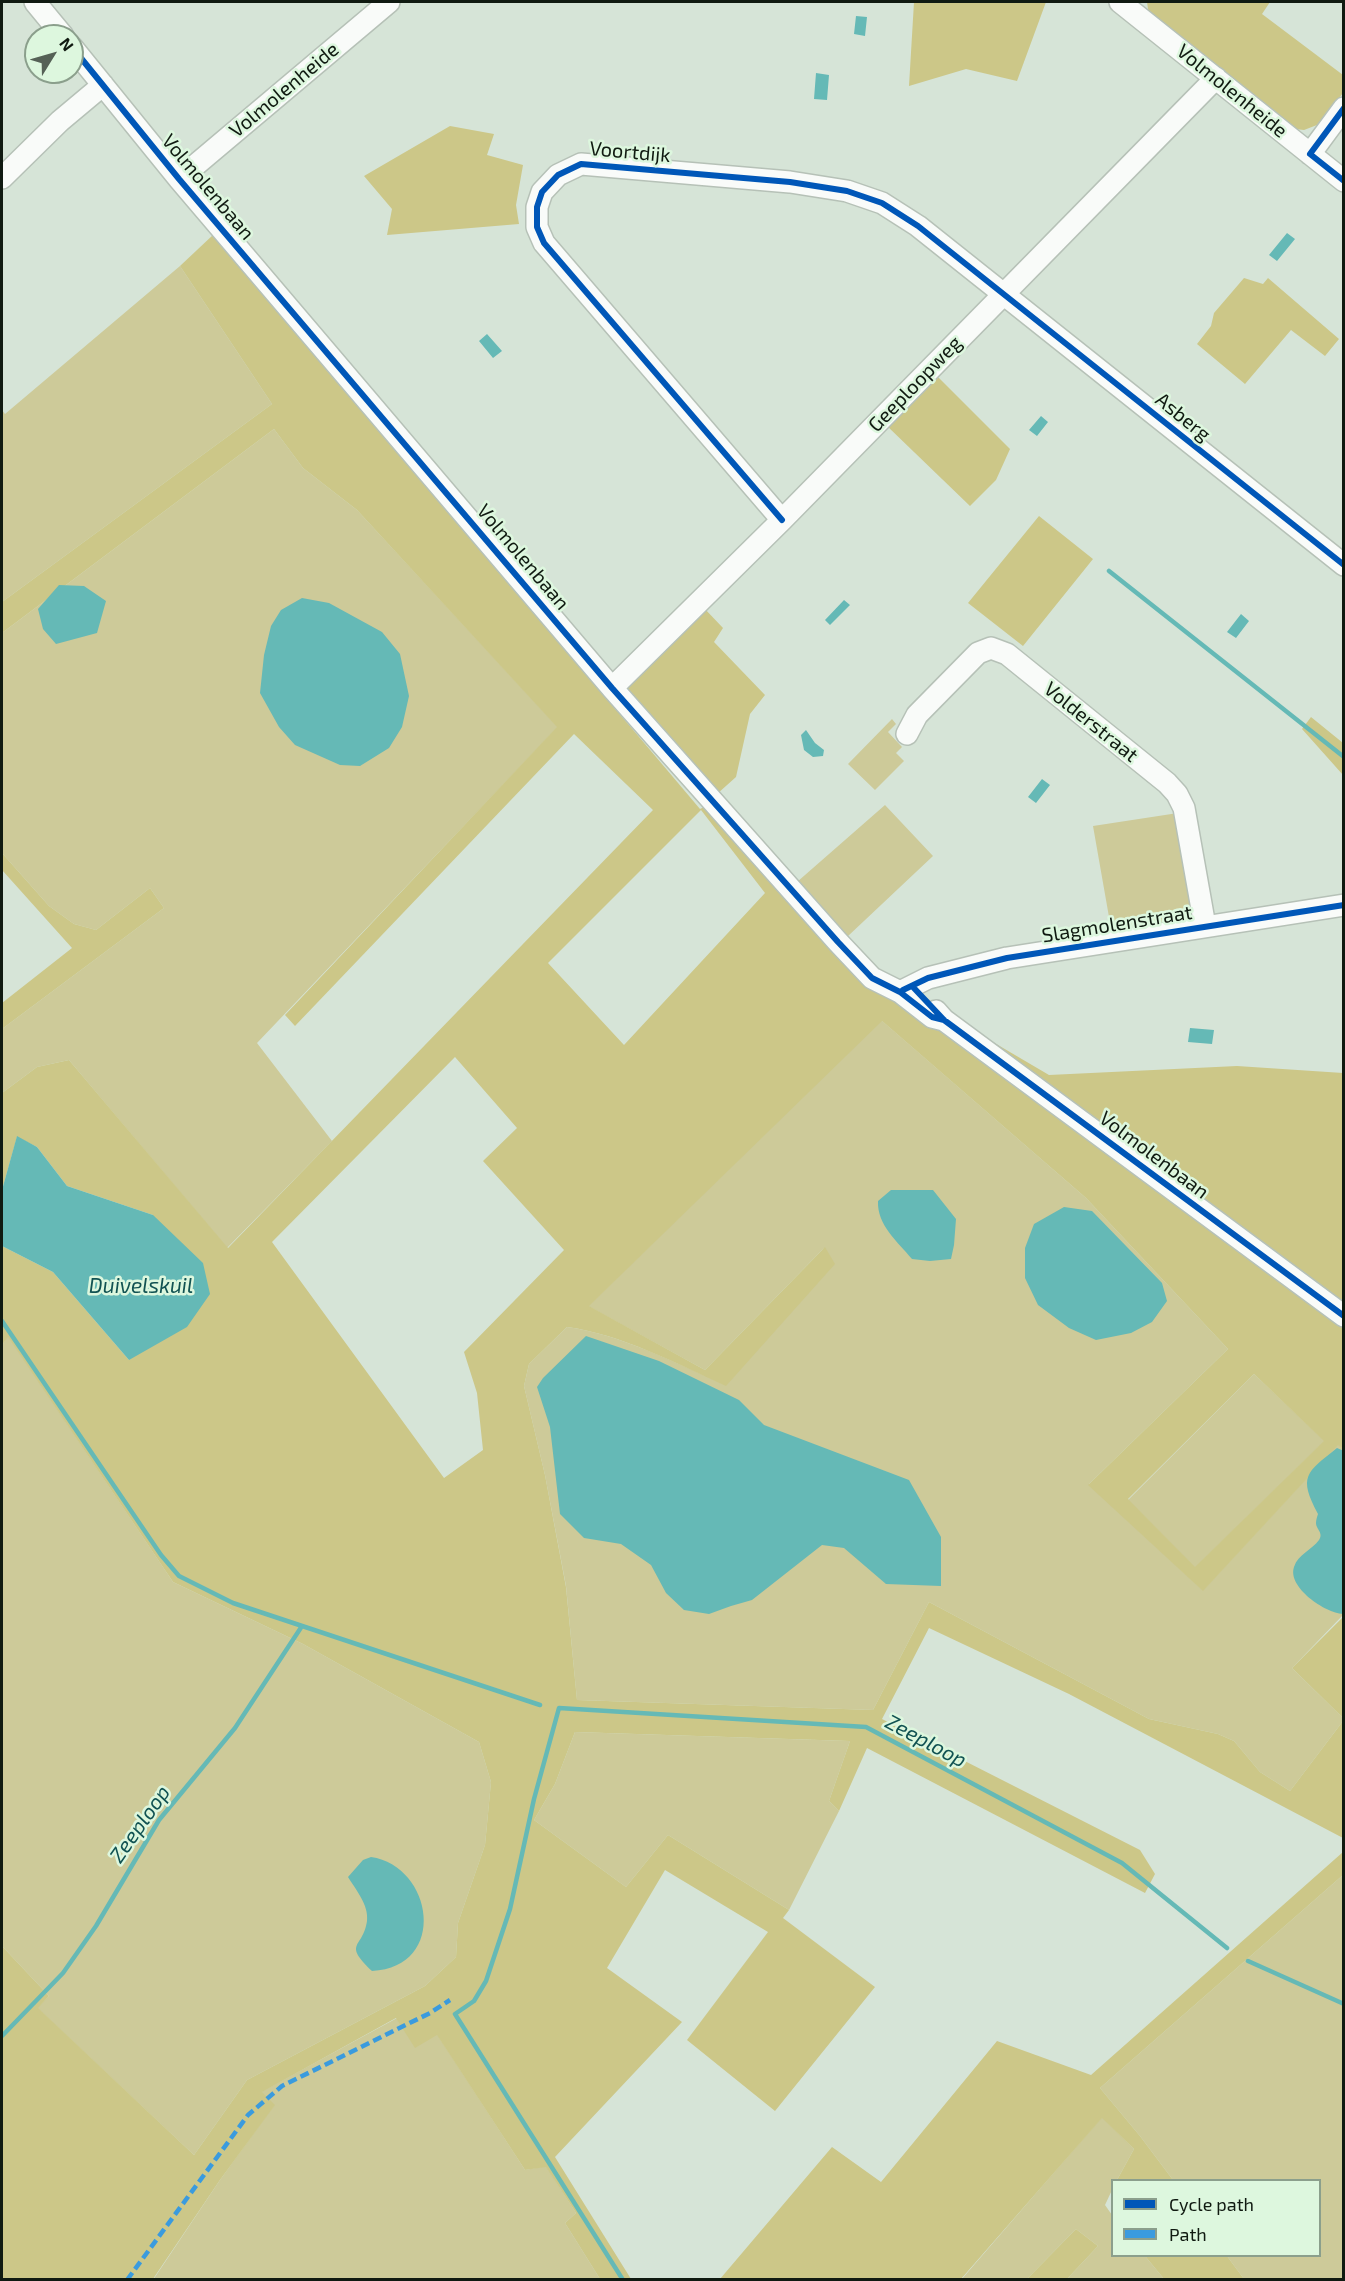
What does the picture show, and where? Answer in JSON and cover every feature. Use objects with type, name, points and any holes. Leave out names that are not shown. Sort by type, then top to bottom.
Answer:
[{"type":"street","points":[[35,2],[53,24]]},
{"type":"street","name":"Volmolenheide","points":[[179,179],[388,2]]},
{"type":"street","name":"Volmolenheide","points":[[1128,4],[1344,181]]},
{"type":"street","name":"Volmolenbaan","points":[[84,62],[179,179],[612,687],[873,978],[906,989],[944,1020],[1344,1316]]},
{"type":"street","name":"Geeploopweg","points":[[612,687],[782,519],[1216,78]]},
{"type":"street","points":[[2,178],[60,121],[103,85]]},
{"type":"street","points":[[1310,154],[1344,108]]},
{"type":"street","name":"Voortdijk","points":[[782,519],[544,243],[537,228],[537,207],[542,192],[558,175],[580,164],[790,182],[847,191],[882,203],[918,226],[1003,293]]},
{"type":"street","name":"Asberg","points":[[1003,293],[1344,566]]},
{"type":"street","name":"Volderstraat","points":[[907,734],[917,715],[978,652],[991,648],[1007,654],[1167,783],[1177,794],[1184,808],[1205,926]]},
{"type":"street","name":"Slagmolenstraat","points":[[906,989],[947,973],[1007,958],[1344,904]]},
{"type":"shaded area","points":[[914,2],[1046,2],[1017,81],[966,69],[909,86]]},
{"type":"shaded area","points":[[1147,2],[1270,2],[1262,14],[1343,75],[1343,93],[1317,125],[1304,130],[1295,129],[1151,17]]},
{"type":"shaded area","points":[[450,126],[494,134],[487,155],[523,165],[516,205],[519,224],[387,235],[392,209],[364,176]]},
{"type":"shaded area","points":[[214,234],[700,809],[708,805],[864,980],[952,1018],[1049,1075],[1237,1066],[1343,1073],[1343,1449],[1338,1445],[1203,1591],[1088,1485],[1228,1349],[1086,1198],[882,1021],[589,1306],[705,1370],[825,1247],[835,1264],[726,1386],[628,1343],[567,1327],[529,1364],[524,1386],[545,1475],[566,1587],[577,1700],[873,1710],[929,1602],[1149,1719],[1218,1734],[1234,1741],[1260,1772],[1290,1791],[1343,1721],[1343,1838],[1069,1694],[929,1628],[882,1719],[1140,1850],[1155,1874],[1145,1893],[867,1748],[839,1811],[829,1801],[850,1741],[575,1732],[555,1784],[534,1820],[626,1887],[668,1835],[789,1910],[783,1918],[875,1987],[775,2111],[687,2040],[768,1932],[665,1870],[607,1968],[682,2022],[555,2157],[631,2279],[600,2279],[565,2223],[576,2213],[546,2167],[525,2170],[437,2035],[415,2048],[396,2018],[262,2092],[275,2105],[220,2180],[153,2279],[2,2279],[2,1946],[49,1996],[38,2008],[194,2155],[247,2080],[425,1986],[456,1957],[458,1923],[485,1845],[491,1782],[479,1742],[303,1644],[173,1582],[8,1337],[2,1345],[2,1246],[53,1272],[129,1360],[153,1215],[67,1186],[37,1147],[17,1137],[2,1190],[2,1093],[37,1067],[69,1060],[228,1248],[653,810],[574,734],[295,1026],[285,1015],[557,727],[357,510],[303,468],[274,429],[2,633],[2,602],[272,404],[180,266]],"holes":[[[701,810],[765,893],[624,1045],[548,963]],[[455,1057],[517,1128],[483,1161],[564,1250],[464,1352],[477,1393],[483,1450],[444,1478],[272,1242]],[[1254,1374],[1324,1441],[1195,1567],[1128,1499]]]},
{"type":"shaded area","points":[[180,266],[272,404],[2,602],[2,410],[5,414]]},
{"type":"shaded area","points":[[1244,278],[1263,284],[1268,278],[1339,339],[1325,356],[1291,330],[1245,384],[1197,344],[1211,326],[1214,313]]},
{"type":"shaded area","points":[[935,374],[1010,449],[996,480],[970,506],[886,425]]},
{"type":"shaded area","points":[[274,429],[303,468],[357,510],[558,727],[257,1043],[332,1141],[227,1248],[69,1060],[37,1067],[2,1093],[2,1029],[164,908],[150,888],[96,930],[74,924],[49,906],[2,853],[2,633]]},
{"type":"shaded area","points":[[1039,516],[1093,559],[1023,646],[968,603]]},
{"type":"shaded area","points":[[704,608],[723,628],[714,642],[765,695],[750,714],[736,777],[717,794],[625,687]]},
{"type":"shaded area","points":[[1311,717],[1343,743],[1343,775],[1302,729]]},
{"type":"shaded area","points":[[892,719],[896,724],[888,732],[902,747],[896,753],[904,761],[875,790],[848,764]]},
{"type":"shaded area","points":[[885,805],[933,856],[847,937],[797,882]]},
{"type":"shaded area","points":[[1178,813],[1195,912],[1186,923],[1112,934],[1093,826]]},
{"type":"shaded area","points":[[2,853],[49,906],[74,924],[96,930],[150,888],[164,908],[2,1029],[2,1003],[72,948],[2,870]]},
{"type":"shaded area","points":[[881,1020],[1086,1198],[1228,1349],[1089,1484],[1203,1590],[1338,1444],[1343,1449],[1343,1615],[1292,1668],[1343,1718],[1343,1721],[1290,1791],[1260,1772],[1234,1741],[1218,1734],[1149,1719],[929,1602],[873,1710],[577,1700],[566,1586],[545,1475],[524,1386],[529,1364],[567,1327],[628,1343],[726,1385],[824,1248],[705,1370],[588,1306]]},
{"type":"shaded area","points":[[8,1336],[173,1582],[303,1644],[479,1742],[491,1782],[485,1845],[458,1923],[456,1957],[425,1986],[247,2080],[194,2155],[37,2008],[49,1996],[2,1946],[2,1345]]},
{"type":"shaded area","points":[[1254,1374],[1325,1441],[1195,1568],[1128,1500]]},
{"type":"shaded area","points":[[1344,1617],[1343,1718],[1292,1668]]},
{"type":"shaded area","points":[[575,1732],[850,1741],[829,1801],[839,1811],[789,1910],[668,1835],[626,1887],[534,1820],[555,1784]]},
{"type":"shaded area","points":[[1343,1852],[1343,1875],[1100,2088],[1172,2179],[1118,2179],[1134,2149],[1102,2118],[961,2279],[720,2279],[832,2147],[881,2182],[997,2041],[1091,2075]]},
{"type":"shaded area","points":[[1343,1875],[1343,2279],[1244,2279],[1228,2257],[1321,2257],[1321,2179],[1172,2179],[1100,2088]]},
{"type":"shaded area","points":[[397,2018],[437,2034],[525,2170],[546,2166],[576,2213],[565,2223],[600,2279],[153,2280],[274,2105],[261,2092]]},
{"type":"shaded area","points":[[1102,2117],[1134,2149],[1118,2179],[1111,2179],[1111,2192],[1105,2205],[1111,2214],[1111,2257],[1146,2257],[1164,2279],[1067,2279],[1098,2246],[1076,2229],[1027,2279],[961,2280]]},
{"type":"shaded area","points":[[1076,2229],[1098,2246],[1067,2279],[1027,2279]]},
{"type":"shaded area","points":[[1146,2257],[1228,2257],[1244,2279],[1164,2279]]},
{"type":"water","points":[[856,16],[867,17],[865,36],[854,34]]},
{"type":"water","points":[[816,73],[829,75],[827,100],[814,99]]},
{"type":"water","points":[[1287,233],[1295,239],[1277,261],[1269,255]]},
{"type":"water","points":[[487,334],[502,351],[493,358],[479,341]]},
{"type":"water","points":[[1041,416],[1048,422],[1037,436],[1029,430]]},
{"type":"water","points":[[59,585],[84,586],[106,601],[97,633],[56,644],[43,629],[38,609]]},
{"type":"water","points":[[302,598],[329,603],[382,632],[400,654],[409,696],[402,727],[389,748],[360,766],[340,765],[295,745],[279,727],[260,693],[264,655],[271,626],[281,610]]},
{"type":"water","points":[[844,600],[850,605],[830,625],[825,620]]},
{"type":"water","points":[[1241,614],[1249,621],[1236,638],[1227,632]]},
{"type":"water","points":[[806,730],[815,743],[824,750],[823,756],[813,757],[804,750],[801,735]]},
{"type":"water","points":[[1042,779],[1050,785],[1036,803],[1028,797]]},
{"type":"water","points":[[1190,1028],[1214,1030],[1212,1044],[1188,1042]]},
{"type":"water","name":"Duivelskuil","points":[[17,1136],[37,1147],[67,1186],[153,1215],[203,1263],[210,1294],[187,1327],[129,1360],[53,1272],[2,1246],[2,1190]]},
{"type":"water","points":[[891,1190],[933,1190],[956,1219],[951,1259],[930,1261],[912,1259],[894,1239],[881,1218],[878,1201]]},
{"type":"water","points":[[1064,1207],[1092,1211],[1162,1283],[1167,1301],[1152,1322],[1131,1333],[1096,1340],[1069,1328],[1038,1305],[1025,1278],[1025,1248],[1034,1224]]},
{"type":"water","points":[[586,1336],[659,1361],[739,1400],[764,1425],[909,1480],[941,1537],[941,1586],[886,1584],[844,1548],[822,1545],[752,1600],[709,1614],[684,1610],[666,1593],[651,1565],[621,1544],[584,1538],[560,1514],[550,1427],[537,1387],[543,1378]]},
{"type":"water","points":[[1337,1448],[1344,1451],[1343,1614],[1335,1613],[1309,1598],[1296,1583],[1293,1575],[1296,1563],[1320,1538],[1316,1523],[1318,1514],[1308,1491],[1308,1476]]},
{"type":"water","points":[[371,1857],[392,1864],[408,1878],[419,1896],[424,1916],[422,1936],[413,1953],[397,1965],[372,1971],[356,1950],[365,1930],[367,1915],[361,1898],[348,1877],[363,1860]]},
{"type":"waterway","points":[[1109,571],[1344,757]]},
{"type":"waterway","name":"Zeeploop","points":[[2,1321],[161,1555],[179,1576],[233,1603],[540,1705]]},
{"type":"waterway","name":"Zeeploop","points":[[2,2036],[63,1973],[96,1926],[159,1820],[235,1728],[302,1626]]},
{"type":"waterway","name":"Zeeploop","points":[[623,2280],[455,2014],[474,2001],[486,1981],[510,1909],[534,1799],[559,1708],[866,1727],[1122,1863],[1227,1948]]},
{"type":"waterway","name":"Zeeploop","points":[[1248,1961],[1344,2004]]},
{"type":"marked path","points":[[127,2280],[248,2115],[282,2086],[430,2013],[450,2000]]},
{"type":"cycle path","points":[[84,62],[179,179],[612,688],[838,942],[872,978],[900,992],[932,1017],[944,1020]]},
{"type":"cycle path","points":[[1344,108],[1310,154],[1344,181]]},
{"type":"cycle path","points":[[782,520],[544,243],[537,227],[537,207],[542,192],[558,175],[581,164],[790,182],[847,191],[882,203],[918,226],[1344,565]]},
{"type":"cycle path","points":[[903,990],[928,978],[1007,958],[1344,905]]},
{"type":"cycle path","points":[[912,986],[944,1020],[1344,1316]]}]
